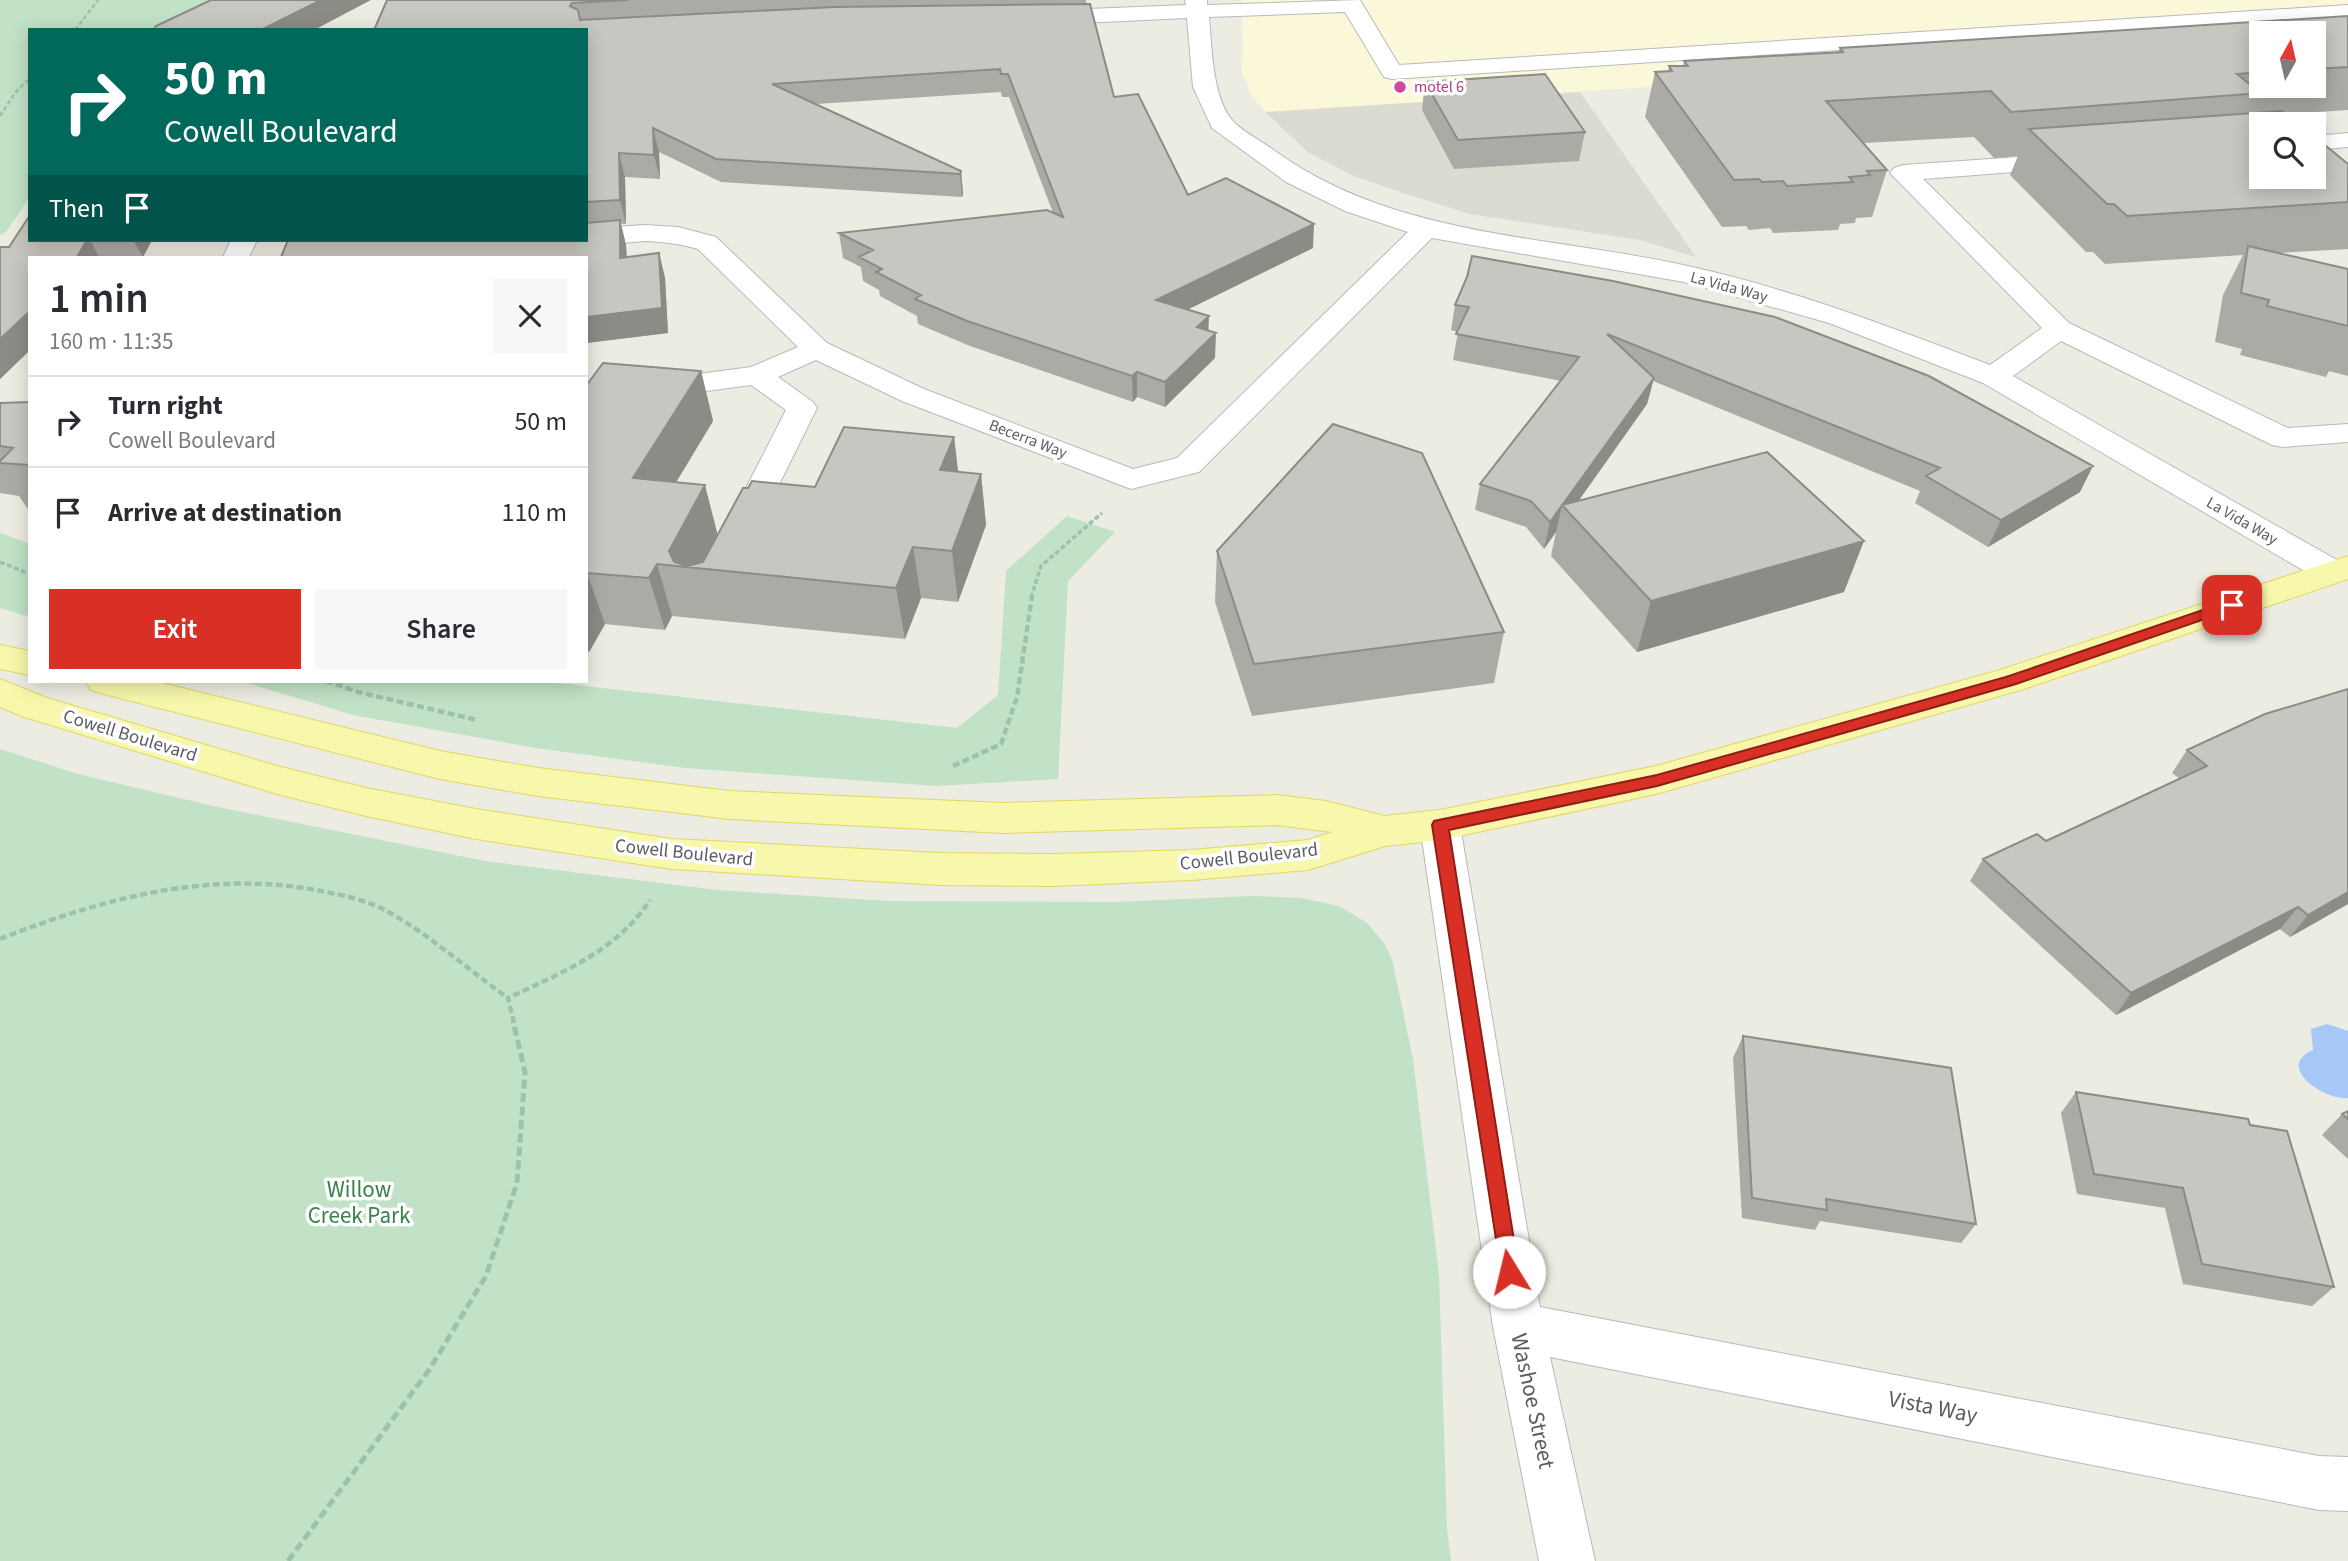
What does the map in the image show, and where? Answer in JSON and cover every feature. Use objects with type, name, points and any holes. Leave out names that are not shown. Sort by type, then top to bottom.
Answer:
[{"type":"main road","name":"Cowell Boulevard","points":[[0,692],[34,707],[277,780],[366,802],[476,824],[672,855],[926,869],[1054,870],[1192,865],[1308,855],[1384,831],[1440,825],[1657,780],[2011,680],[2339,569]]},
{"type":"main road","points":[[0,657],[28,663]]},
{"type":"main road","name":"Cowell Boulevard","points":[[112,683],[440,765],[538,782],[730,805],[1003,818],[1277,810],[1326,816],[1384,831]]},
{"type":"street","points":[[1019,18],[1196,7],[1351,3],[1392,72],[2348,11]]},
{"type":"street","name":"La Vida Way","points":[[1196,7],[1205,87],[1221,122],[1295,177],[1354,206],[1426,229],[1687,274],[1839,317],[1993,377],[2339,569]]},
{"type":"street","points":[[2326,142],[2348,140]]},
{"type":"street","points":[[2082,160],[1903,173],[2059,329],[2283,438],[2348,433]]},
{"type":"street","points":[[1131,479],[1188,465],[1426,229]]},
{"type":"street","name":"Becerra Way","points":[[588,237],[644,233],[678,235],[706,243],[817,349],[913,395],[1131,479]]},
{"type":"street","points":[[1993,377],[2059,329]]},
{"type":"street","points":[[588,398],[757,375],[817,349]]},
{"type":"street","points":[[728,555],[802,408],[757,375]]},
{"type":"street","name":"Washoe Street","points":[[1440,825],[1518,1327],[1567,1561]]},
{"type":"street","name":"Vista Way","points":[[1518,1327],[1672,1354],[2319,1483],[2348,1484]]},
{"type":"path","points":[[77,28],[97,1]]},
{"type":"path","points":[[0,116],[15,93],[28,80]]},
{"type":"path","points":[[951,767],[1001,744],[1017,697],[1028,609],[1041,566],[1097,518],[1131,479]]},
{"type":"path","points":[[0,562],[28,572]]},
{"type":"path","points":[[332,683],[358,692],[489,723]]},
{"type":"path","points":[[0,939],[60,915],[133,895],[210,883],[284,884],[349,896],[391,913],[508,998],[524,1072],[517,1182],[486,1276],[429,1370],[288,1561]]},
{"type":"path","points":[[508,998],[588,958],[626,930],[652,897]]},
{"type":"shaded area","points":[[1241,0],[2348,0],[2348,41],[2326,36],[2326,21],[2249,21],[2249,48],[1265,112],[1250,93],[1241,69]]},
{"type":"shaded area","points":[[1580,92],[1696,257],[1640,240],[1470,214],[1400,192],[1354,176],[1309,153],[1265,112]]},
{"type":"green space","points":[[0,0],[240,0],[172,28],[28,28],[28,199],[7,231],[0,235]]},
{"type":"green space","points":[[1067,516],[1115,532],[1068,581],[1058,779],[937,786],[685,768],[536,748],[353,715],[248,683],[559,683],[957,728],[998,695],[1006,571]]},
{"type":"green space","points":[[0,533],[28,543],[28,616],[0,608]]},
{"type":"green space","name":"Willow Creek Park","points":[[0,749],[78,774],[213,806],[485,861],[717,890],[888,901],[1116,902],[1252,896],[1302,898],[1339,906],[1367,923],[1384,943],[1392,959],[1413,1059],[1439,1274],[1447,1528],[1451,1561],[0,1561]]},
{"type":"water","points":[[2327,1024],[2348,1031],[2348,1098],[2317,1089],[2307,1082],[2301,1073],[2299,1065],[2302,1057],[2313,1050],[2311,1029]]},
{"type":"building","points":[[211,0],[321,0],[265,28],[154,28]]},
{"type":"building","points":[[387,0],[628,0],[572,3],[570,6],[578,10],[580,20],[834,7],[1090,4],[1114,97],[1138,94],[1188,195],[1226,178],[1314,224],[1156,300],[1209,316],[1197,327],[1216,333],[1165,382],[1137,372],[1132,376],[967,321],[915,299],[921,295],[876,272],[882,269],[859,257],[873,250],[839,233],[1047,210],[1063,217],[1008,74],[1001,74],[1000,69],[772,84],[961,171],[960,174],[716,159],[653,128],[654,155],[619,153],[620,200],[588,202],[588,28],[375,28]]},
{"type":"building","points":[[2348,16],[2348,67],[2326,68],[2326,21],[2269,21]]},
{"type":"building","points":[[2249,22],[2249,73],[2237,74],[2249,84],[2249,94],[2011,112],[1991,91],[1826,101],[1887,170],[1867,171],[1870,175],[1849,177],[1853,182],[1787,186],[1783,181],[1734,180],[1655,72],[1672,71],[1669,66],[1688,66],[1684,61],[1843,52],[1840,48]]},
{"type":"building","points":[[1545,74],[1585,132],[1458,140],[1425,82]]},
{"type":"building","points":[[2249,113],[2249,189],[2326,189],[2326,146],[2348,164],[2348,202],[2127,216],[2114,204],[2107,204],[2029,129]]},
{"type":"building","points":[[28,218],[28,242],[86,242],[78,256],[28,256],[28,313],[0,339],[0,247],[9,247]]},
{"type":"building","points":[[620,220],[620,258],[659,253],[662,308],[588,317],[588,256],[281,256],[287,242],[588,242],[588,223]]},
{"type":"building","points":[[2248,246],[2348,269],[2348,326],[2267,306],[2269,300],[2241,293]]},
{"type":"building","points":[[1472,256],[1613,281],[1775,317],[1929,376],[2093,466],[2001,520],[1926,476],[1940,468],[1607,334],[1654,378],[1550,522],[1531,501],[1480,484],[1579,357],[1456,334],[1469,307],[1455,305],[1467,277]]},
{"type":"building","points":[[603,363],[701,371],[633,478],[705,485],[669,551],[674,562],[688,566],[703,562],[743,488],[748,488],[752,481],[815,487],[844,427],[954,437],[940,470],[981,474],[952,551],[913,547],[896,588],[657,564],[649,578],[588,573],[588,383]]},
{"type":"building","points":[[28,402],[28,465],[0,463],[13,448],[0,446],[0,403]]},
{"type":"building","points":[[1333,424],[1422,453],[1504,632],[1254,664],[1217,551]]},
{"type":"building","points":[[1767,452],[1864,541],[1651,601],[1562,505]]},
{"type":"building","points":[[2348,689],[2348,892],[2308,915],[2298,907],[2131,993],[1983,859],[2037,834],[2046,841],[2207,766],[2187,750],[2265,714]]},
{"type":"building","points":[[1743,1036],[1951,1068],[1976,1224],[1826,1199],[1827,1210],[1752,1198]]},
{"type":"building","points":[[2076,1092],[2248,1119],[2250,1125],[2287,1131],[2334,1287],[2202,1264],[2183,1188],[2094,1174]]},
{"type":"place","name":"motel 6","points":[[1400,87]]},
{"type":"route","points":[[1509,1272],[1440,825],[1657,780],[2011,680],[2232,605]]}]
